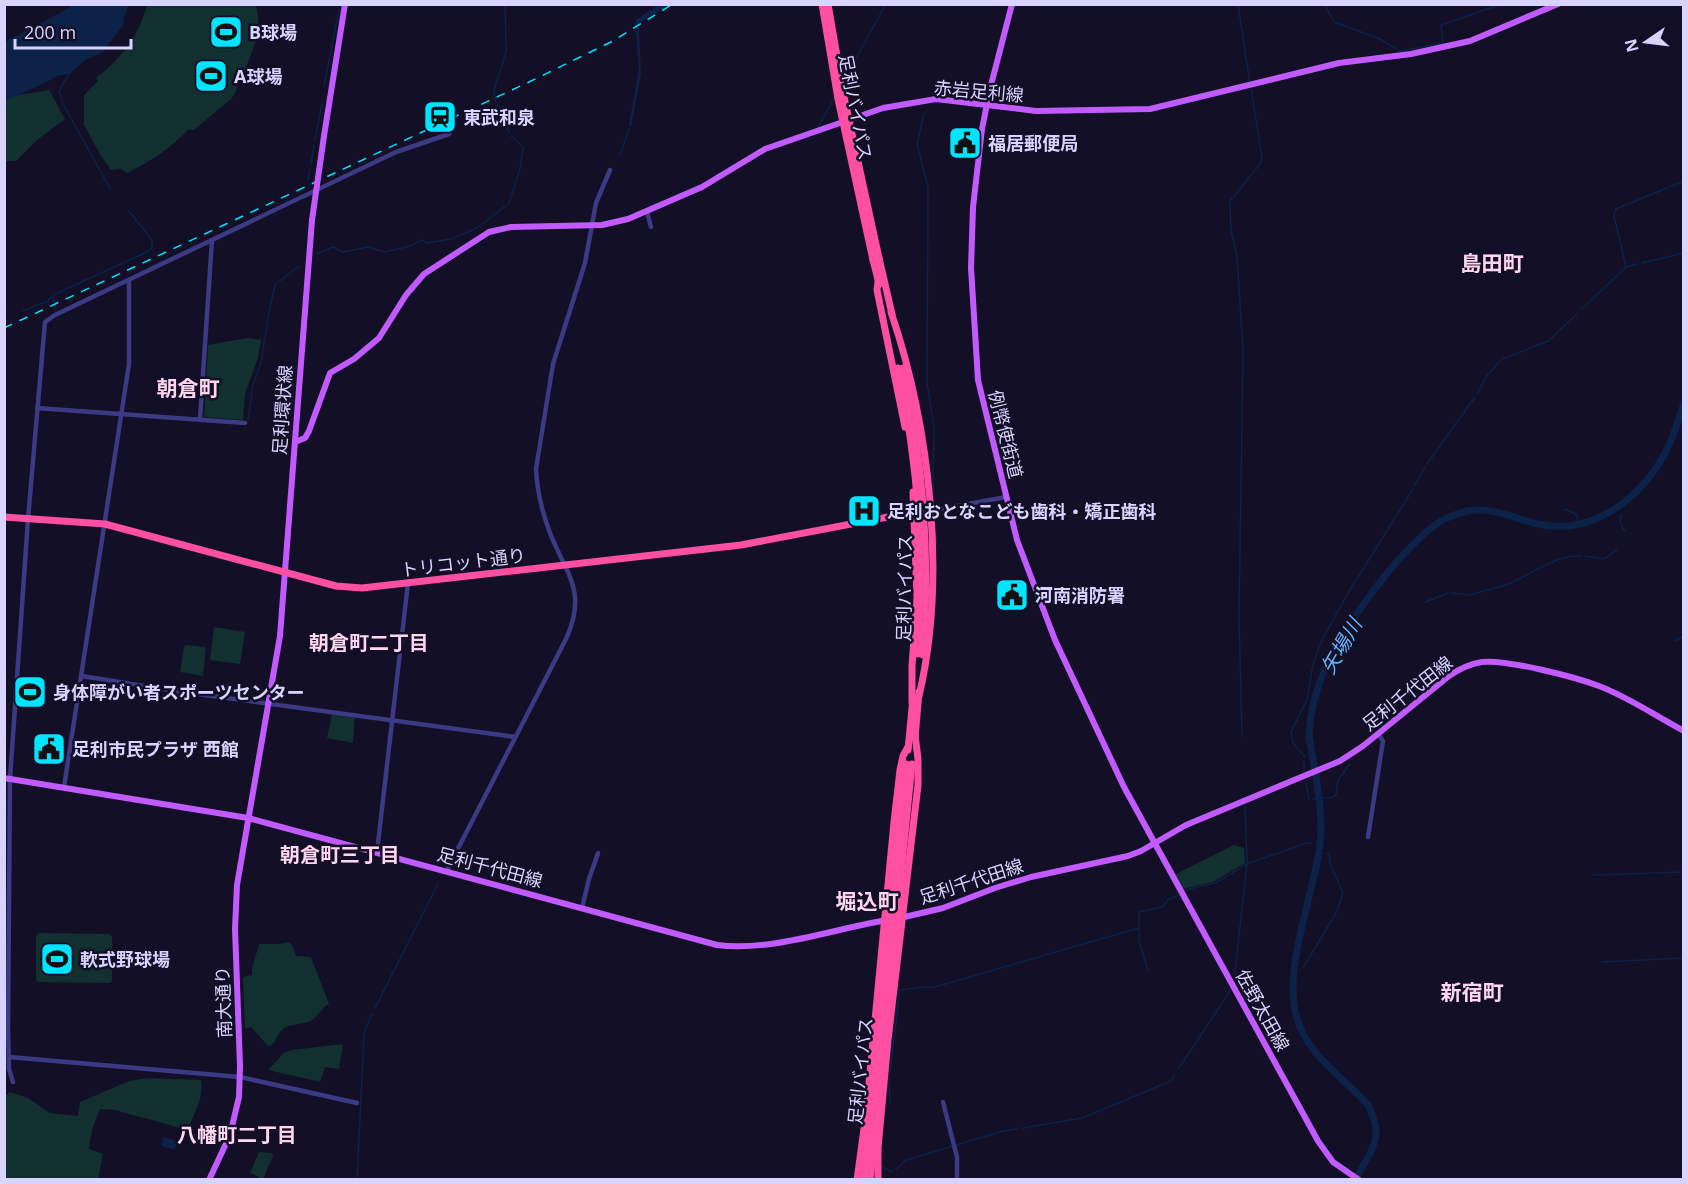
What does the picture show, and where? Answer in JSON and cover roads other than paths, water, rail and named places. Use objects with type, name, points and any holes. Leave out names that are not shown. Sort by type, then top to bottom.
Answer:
[{"type":"highway","name":"足利バイパス","points":[[822,4],[838,99],[891,312],[911,438],[920,517],[922,586],[919,696],[909,764],[864,1179]]},
{"type":"highway","name":"足利バイパス","points":[[828,4],[840,78],[876,259],[878,282],[900,368]]},
{"type":"highway","points":[[878,282],[905,426],[913,488],[916,597],[912,702]]},
{"type":"highway","points":[[891,312],[901,342],[917,415],[930,511],[932,600],[927,659],[919,696]]},
{"type":"highway","name":"トリコット通り","points":[[4,517],[105,524],[344,587],[362,588],[741,545],[914,512],[930,511]]},
{"type":"highway","name":"足利バイパス","points":[[870,1179],[909,764],[908,747],[912,702],[920,654]]},
{"type":"highway","points":[[878,1179],[878,1148],[901,917],[918,785],[915,735]]},
{"type":"highway","points":[[857,1179],[866,1114],[896,801],[903,756],[908,747]]},
{"type":"main road","name":"足利環状線","points":[[248,818],[280,636],[312,220],[345,4]]},
{"type":"main road","name":"例幣使街道","points":[[1012,4],[987,104],[973,207],[971,266],[978,380],[1021,551],[1054,640],[1153,844]]},
{"type":"main road","name":"赤岩足利線","points":[[295,442],[305,438],[312,424],[328,375],[354,359],[379,338],[406,295],[432,268],[483,235],[497,229],[531,225],[592,225],[621,222],[702,187],[765,149],[883,108],[936,99],[1036,111],[1150,109],[1339,63],[1411,54],[1470,41],[1558,4]]},
{"type":"main road","points":[[297,420],[303,426],[312,424]]},
{"type":"main road","name":"足利千代田線","points":[[7,778],[248,818],[447,870],[706,942],[734,947],[779,942],[949,906],[1031,877],[1128,856],[1186,825],[1309,776],[1346,758],[1455,672],[1468,666],[1486,662],[1500,663],[1550,673],[1601,687],[1683,731]]},
{"type":"main road","name":"南大通り","points":[[209,1179],[235,1119],[240,1077],[236,902],[238,873],[248,818]]},
{"type":"main road","name":"佐野太田線","points":[[1153,844],[1318,1141],[1333,1161],[1359,1179]]},
{"type":"street","points":[[13,1082],[9,1069],[7,778],[45,322],[55,315],[396,152],[449,134]]},
{"type":"street","points":[[447,870],[570,629],[574,592],[572,580],[545,521],[536,485],[536,469],[553,364],[585,264],[596,203],[610,170]]},
{"type":"street","points":[[647,212],[651,227]]},
{"type":"street","points":[[200,419],[212,240]]},
{"type":"street","points":[[64,787],[129,364],[129,280]]},
{"type":"street","points":[[37,408],[245,423]]},
{"type":"street","points":[[930,511],[1006,497]]},
{"type":"street","points":[[377,852],[408,583]]},
{"type":"street","points":[[82,676],[515,737]]},
{"type":"street","points":[[1368,837],[1383,741],[1378,734]]},
{"type":"street","points":[[582,908],[598,853]]},
{"type":"street","points":[[9,1056],[240,1077],[357,1103]]},
{"type":"street","points":[[943,1102],[957,1156],[957,1179]]},
{"type":"water","points":[[74,5],[129,5],[123,21],[125,23],[103,52],[85,60],[70,74],[59,75],[5,101],[5,42]]},
{"type":"water","points":[[658,5],[670,5],[641,22],[639,27],[641,75],[631,127],[629,126],[639,67],[635,25],[637,19]]},
{"type":"water","points":[[163,1137],[177,1141],[175,1150],[161,1146]]},
{"type":"waterway","points":[[505,4],[506,52],[494,90],[496,103],[502,109],[501,120],[509,133]]},
{"type":"waterway","points":[[844,80],[886,4]]},
{"type":"waterway","points":[[1238,4],[1250,84]]},
{"type":"waterway","points":[[1324,4],[1334,22],[1380,39],[1400,51],[1443,43],[1441,25],[1502,4]]},
{"type":"waterway","points":[[324,86],[339,9]]},
{"type":"waterway","points":[[70,72],[59,91],[63,104],[111,190]]},
{"type":"waterway","points":[[1242,737],[1239,616],[1243,351],[1237,256],[1231,230],[1230,201],[1260,164],[1262,158],[1251,88]]},
{"type":"waterway","points":[[818,127],[835,97]]},
{"type":"waterway","points":[[315,140],[322,103]]},
{"type":"waterway","points":[[924,113],[917,144],[928,187],[927,382],[934,428],[933,494]]},
{"type":"waterway","points":[[620,155],[629,129]]},
{"type":"waterway","points":[[317,254],[333,247],[343,252],[368,247],[385,252],[410,246],[423,240],[426,243],[451,239],[477,228],[509,203],[520,169],[523,147],[511,136]]},
{"type":"waterway","points":[[311,164],[314,145]]},
{"type":"waterway","points":[[308,179],[310,169]]},
{"type":"waterway","points":[[1626,267],[1614,216],[1616,209],[1684,181]]},
{"type":"waterway","points":[[56,311],[53,295],[152,248],[152,240],[128,210]]},
{"type":"waterway","points":[[1642,263],[1684,253]]},
{"type":"waterway","points":[[1581,310],[1626,267],[1637,264]]},
{"type":"waterway","points":[[248,420],[253,385],[261,363],[275,285],[299,266]]},
{"type":"waterway","points":[[23,311],[48,301],[51,297]]},
{"type":"waterway","points":[[1503,359],[1548,341],[1577,314]]},
{"type":"waterway","points":[[1477,394],[1486,377],[1500,361]]},
{"type":"waterway","points":[[1427,464],[1475,397]]},
{"type":"waterway","name":"矢場川","points":[[1355,1180],[1369,1156],[1376,1136],[1369,1106],[1313,1049],[1300,1027],[1294,1007],[1295,961],[1320,844],[1320,803],[1309,735],[1314,701],[1325,669],[1345,632],[1374,590],[1407,551],[1438,523],[1467,511],[1476,510],[1494,512],[1538,524],[1559,526],[1579,524],[1598,518],[1632,496],[1646,481],[1668,447],[1684,404]]},
{"type":"waterway","points":[[1415,485],[1425,467]]},
{"type":"waterway","points":[[1305,757],[1293,743],[1291,732],[1307,700],[1313,664],[1322,640],[1348,593],[1413,489]]},
{"type":"waterway","points":[[1564,509],[1576,514],[1579,524]]},
{"type":"waterway","points":[[1622,515],[1620,517],[1621,526],[1625,531]]},
{"type":"waterway","points":[[1585,556],[1604,559],[1617,550]]},
{"type":"waterway","points":[[1486,590],[1515,581],[1551,562],[1582,556]]},
{"type":"waterway","points":[[1451,593],[1469,595],[1484,591]]},
{"type":"waterway","points":[[1425,602],[1448,593]]},
{"type":"waterway","points":[[1674,641],[1684,636]]},
{"type":"waterway","points":[[1304,761],[1304,772]]},
{"type":"waterway","points":[[1326,798],[1334,797],[1338,780],[1350,764]]},
{"type":"waterway","points":[[1306,783],[1309,800]]},
{"type":"waterway","name":"矢場川","points":[[1313,799],[1323,798]]},
{"type":"waterway","points":[[1234,980],[1247,864],[1245,806]]},
{"type":"waterway","points":[[1185,890],[1215,883],[1247,864],[1312,843]]},
{"type":"waterway","points":[[1303,968],[1336,913],[1343,893],[1330,863],[1329,853],[1327,853]]},
{"type":"waterway","points":[[1592,875],[1684,872]]},
{"type":"waterway","points":[[375,1008],[438,884]]},
{"type":"waterway","points":[[1148,971],[1139,940],[1139,912],[1162,907],[1168,900],[1178,895]]},
{"type":"waterway","points":[[890,1104],[889,1082],[900,990],[935,987],[1139,928]]},
{"type":"waterway","points":[[1602,962],[1684,958]]},
{"type":"waterway","points":[[1179,1068],[1230,991]]},
{"type":"waterway","points":[[357,1180],[364,1033],[372,1014]]},
{"type":"waterway","points":[[1023,1128],[1082,1118],[1171,1081],[1175,1074]]},
{"type":"waterway","points":[[896,1169],[906,1160],[1003,1131],[1017,1129]]},
{"type":"waterway","points":[[880,1166],[892,1172]]},
{"type":"railway","points":[[4,328],[529,82],[611,42],[673,4]]},
{"type":"place","name":"B球場","points":[[226,32]]},
{"type":"place","name":"A球場","points":[[211,76]]},
{"type":"place","name":"東武和泉","points":[[440,117]]},
{"type":"place","name":"福居郵便局","points":[[965,143]]},
{"type":"place","name":"足利おとなこども歯科・矯正歯科","points":[[864,511]]},
{"type":"place","name":"河南消防署","points":[[1012,595]]},
{"type":"place","name":"身体障がい者スポーツセンター","points":[[30,692]]},
{"type":"place","name":"足利市民プラザ 西館","points":[[49,749]]},
{"type":"place","name":"軟式野球場","points":[[57,959]]},
{"type":"district","name":"島田町","points":[[1492,263]]},
{"type":"district","name":"朝倉町","points":[[188,388]]},
{"type":"district","name":"朝倉町二丁目","points":[[369,642]]},
{"type":"district","name":"朝倉町三丁目","points":[[340,854]]},
{"type":"district","name":"堀込町","points":[[867,901]]},
{"type":"district","name":"新宿町","points":[[1472,992]]},
{"type":"district","name":"八幡町二丁目","points":[[237,1134]]}]
